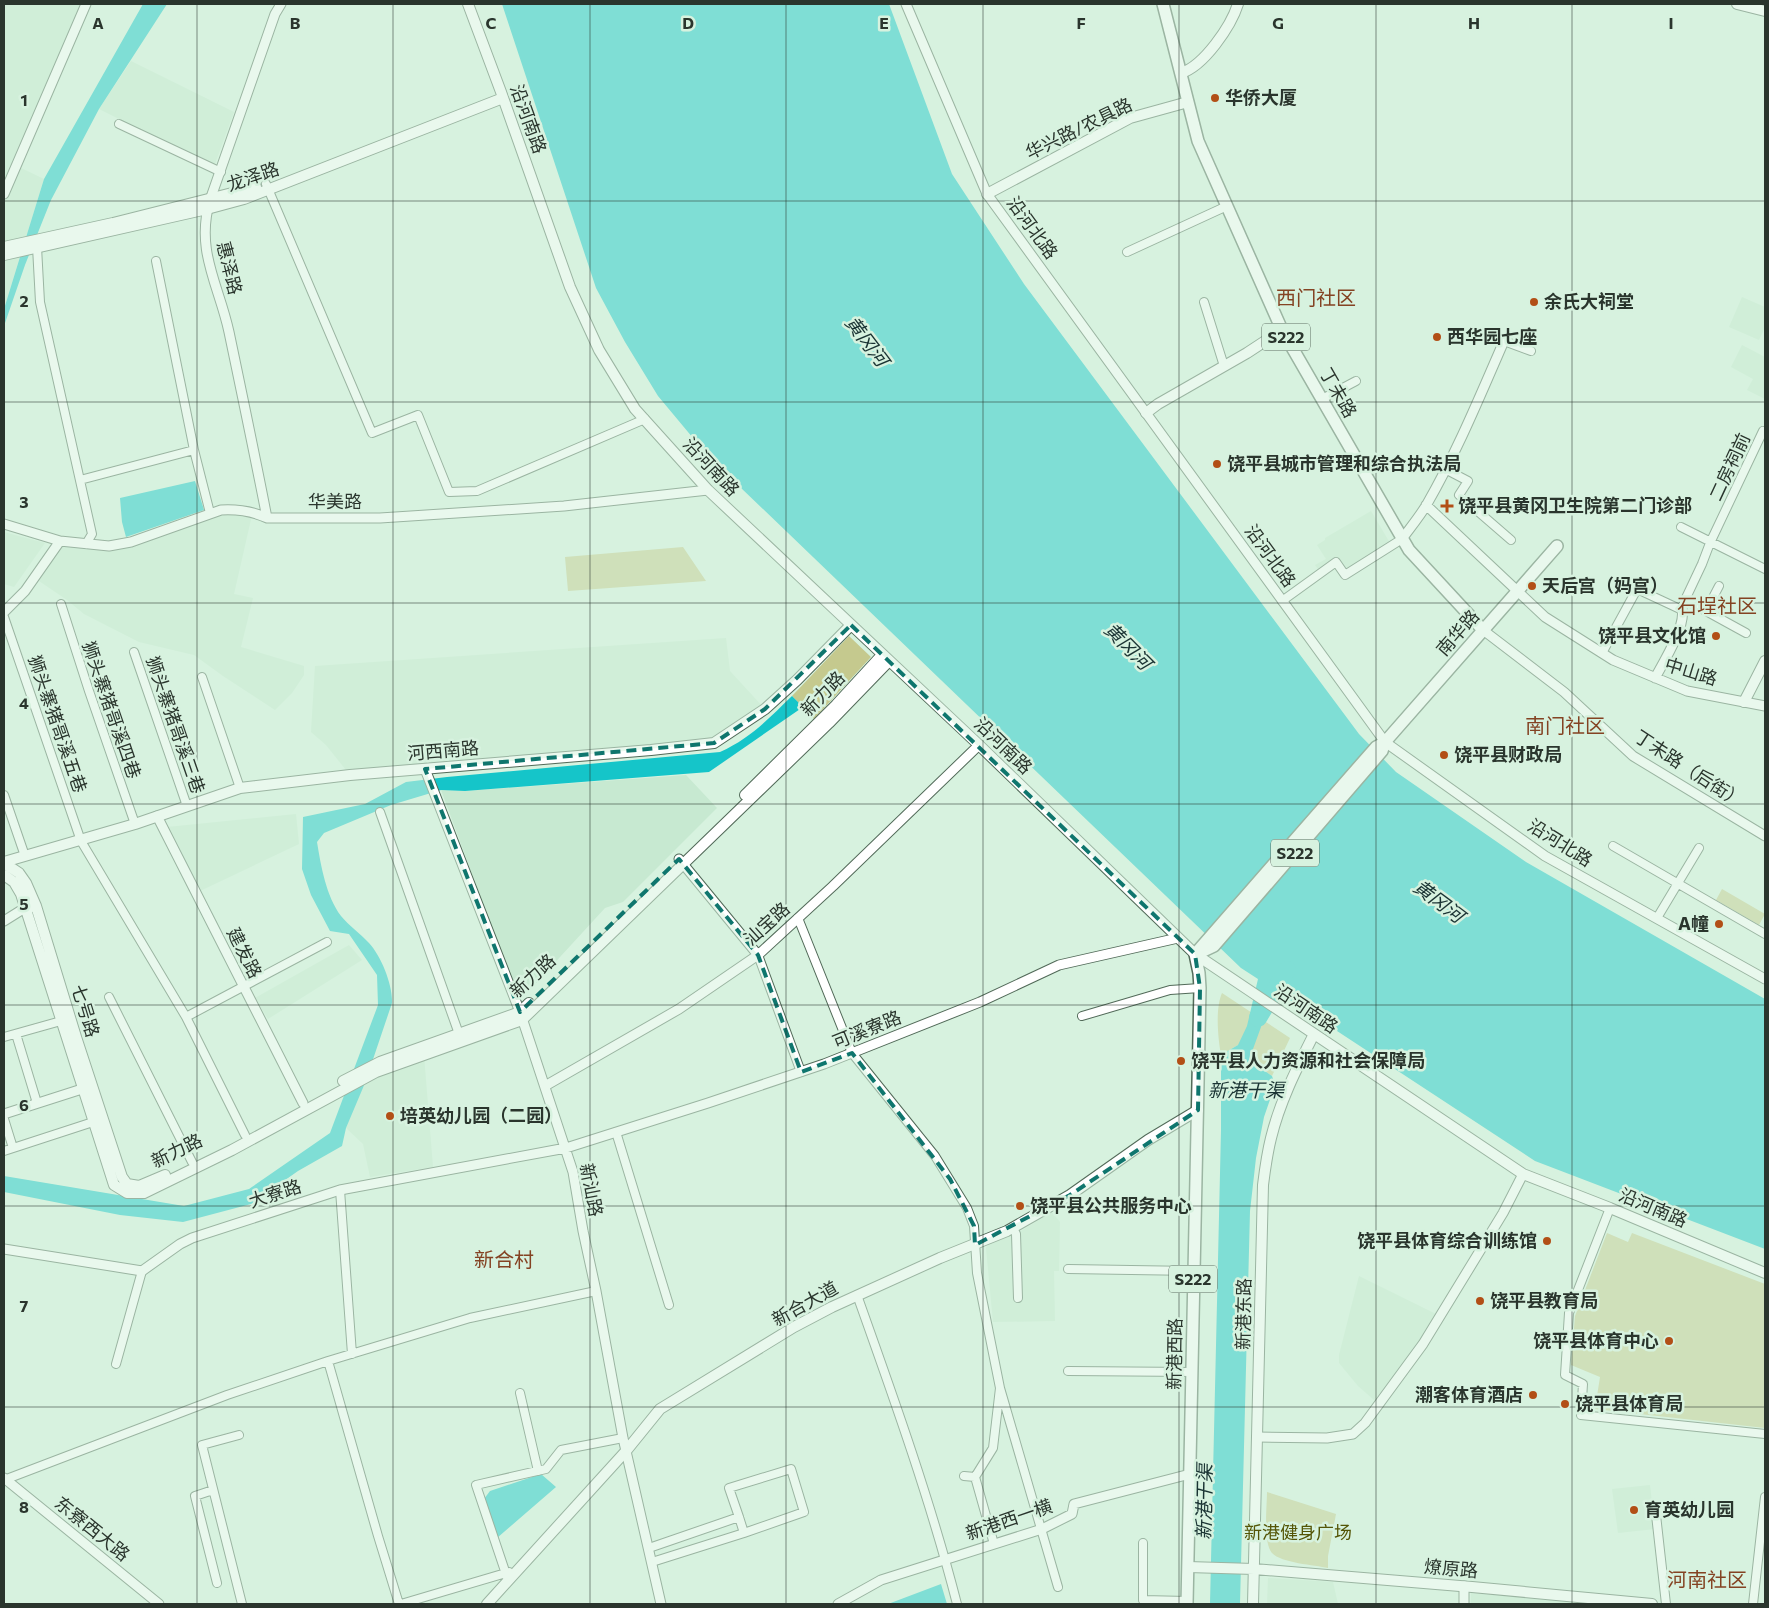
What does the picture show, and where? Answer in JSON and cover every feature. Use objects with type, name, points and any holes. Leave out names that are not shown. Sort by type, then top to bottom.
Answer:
[{"type":"main road","name":"沿河南路","points":[[468,4],[570,287],[600,350],[635,409],[708,490],[979,745],[1195,954],[1523,1174],[1765,1273]]},
{"type":"main road","name":"丁未路","points":[[1164,4],[1198,141],[1282,330],[1409,550],[1483,630]]},
{"type":"main road","points":[[1181,73],[1202,60],[1222,33],[1238,4]]},
{"type":"main road","points":[[1737,4],[1764,8]]},
{"type":"main road","name":"龙泽路","points":[[4,255],[208,204],[267,187],[502,95]]},
{"type":"main road","name":"华兴路/农具路","points":[[988,194],[1130,118],[1188,102]]},
{"type":"main road","name":"龙泽路","points":[[4,247],[208,204]]},
{"type":"main road","points":[[1146,413],[1282,330]]},
{"type":"main road","name":"南华路","points":[[1385,742],[1557,546]]},
{"type":"main road","name":"河西南路","points":[[4,863],[82,841],[240,788],[330,777],[714,743],[765,709],[797,680],[851,625]]},
{"type":"main road","name":"新力路","points":[[122,1177],[127,1184],[134,1186],[157,1183],[192,1162],[246,1135],[303,1103],[378,1067],[459,1034],[521,1016],[681,862],[836,705],[886,658]]},
{"type":"main road","points":[[1744,702],[1765,661]]},
{"type":"main road","name":"S222","points":[[1195,954],[1214,946],[1382,751],[1385,742]]},
{"type":"main road","name":"七号路","points":[[4,863],[19,873],[26,883],[61,1021],[114,1185],[127,1193],[134,1194],[144,1193],[157,1183]]},
{"type":"main road","name":"七号路","points":[[4,875],[14,882],[31,908],[122,1177]]},
{"type":"main road","name":"新港西路","points":[[1187,1603],[1200,988],[1195,954]]},
{"type":"main road","points":[[378,1067],[521,1016]]},
{"type":"main road","name":"新港东路","points":[[1253,1604],[1250,1569],[1257,1437],[1263,1184],[1271,1137],[1282,1102],[1314,1034]]},
{"type":"main road","points":[[157,1183],[232,1150],[341,1086]]},
{"type":"main road","name":"新合大道","points":[[487,1604],[507,1577],[518,1570],[626,1450],[660,1409],[794,1327],[857,1294],[1013,1228],[1070,1195],[1148,1140],[1198,1110]]},
{"type":"main road","name":"燎原路","points":[[1188,1567],[1250,1569],[1464,1586],[1614,1603],[1652,1604]]},
{"type":"street","points":[[4,194],[86,4]]},
{"type":"street","name":"惠泽路","points":[[267,518],[225,312],[206,258],[204,234],[208,204],[221,172],[275,14],[281,4]]},
{"type":"street","name":"沿河北路","points":[[906,4],[988,194],[1385,742],[1545,856],[1765,978]]},
{"type":"street","points":[[119,124],[221,172]]},
{"type":"street","points":[[267,187],[372,433],[418,415],[449,492],[477,491],[645,419]]},
{"type":"street","points":[[1127,252],[1226,206]]},
{"type":"street","points":[[37,247],[40,302],[92,534],[86,544]]},
{"type":"street","points":[[156,261],[194,450],[210,513]]},
{"type":"street","points":[[1204,302],[1224,366]]},
{"type":"street","points":[[1282,602],[1336,562],[1345,574],[1402,539],[1426,505],[1445,469],[1473,413],[1504,341],[1531,351]]},
{"type":"street","points":[[1322,399],[1356,380]]},
{"type":"street","name":"二房祠前","points":[[1682,610],[1710,543],[1763,431]]},
{"type":"street","points":[[80,480],[194,450]]},
{"type":"street","points":[[1445,469],[1468,480],[1459,495],[1511,540]]},
{"type":"street","name":"华美路","points":[[4,524],[60,541],[109,546],[131,542],[221,510],[236,509],[254,512],[267,518],[380,518],[564,506],[708,490]]},
{"type":"street","name":"中山路","points":[[1426,505],[1545,617],[1613,660],[1688,691],[1765,706]]},
{"type":"street","points":[[1681,527],[1765,569]]},
{"type":"street","points":[[4,612],[25,591],[60,541]]},
{"type":"street","points":[[1706,611],[1719,586]]},
{"type":"street","points":[[1602,653],[1637,589],[1682,610],[1684,617],[1655,678]]},
{"type":"street","points":[[1685,600],[1746,633]]},
{"type":"street","name":"狮头寨猪哥溪四巷","points":[[61,604],[88,691],[135,824]]},
{"type":"street","name":"狮头寨猪哥溪五巷","points":[[4,616],[82,841],[186,1017],[246,1135]]},
{"type":"street","name":"丁未路（后街）","points":[[1483,630],[1564,692],[1633,756],[1765,836]]},
{"type":"street","name":"狮头寨猪哥溪三巷","points":[[134,652],[187,806]]},
{"type":"street","points":[[202,677],[240,788]]},
{"type":"street","name":"汕宝路","points":[[545,1086],[679,1009],[758,955],[979,745]]},
{"type":"street","name":"新汕路","points":[[425,769],[521,1016],[573,1172],[623,1438],[661,1604]]},
{"type":"street","points":[[4,795],[25,856]]},
{"type":"street","points":[[380,812],[459,1034]]},
{"type":"street","name":"建发路","points":[[157,816],[303,1103]]},
{"type":"street","points":[[1613,846],[1765,934]]},
{"type":"street","points":[[1657,918],[1699,848]]},
{"type":"street","points":[[681,862],[758,955],[801,1072]]},
{"type":"street","points":[[4,921],[31,908]]},
{"type":"street","points":[[798,918],[852,1053],[935,1156],[967,1208],[974,1226],[978,1273],[1000,1388],[1058,1588]]},
{"type":"street","name":"可溪寮路","points":[[566,1148],[801,1072],[980,1002],[1059,965],[1178,938]]},
{"type":"street","points":[[186,1017],[327,942]]},
{"type":"street","points":[[1082,1016],[1170,990],[1200,988]]},
{"type":"street","points":[[109,997],[192,1162]]},
{"type":"street","points":[[4,1037],[61,1021]]},
{"type":"street","points":[[16,1034],[37,1103]]},
{"type":"street","points":[[4,1114],[82,1089]]},
{"type":"street","points":[[4,1119],[13,1148]]},
{"type":"street","points":[[4,1151],[93,1122]]},
{"type":"street","points":[[616,1132],[669,1305]]},
{"type":"street","name":"大寮路","points":[[142,1271],[180,1244],[192,1238],[340,1190],[566,1148]]},
{"type":"street","points":[[1257,1437],[1327,1438],[1353,1434],[1365,1424],[1423,1344],[1503,1213],[1523,1174]]},
{"type":"street","points":[[340,1190],[352,1354]]},
{"type":"street","points":[[1610,1208],[1569,1313],[1564,1375],[1582,1384],[1581,1415],[1765,1434]]},
{"type":"street","points":[[1013,1228],[1016,1234],[1018,1298]]},
{"type":"street","points":[[4,1249],[142,1271],[116,1364]]},
{"type":"street","points":[[1068,1269],[1194,1271]]},
{"type":"street","points":[[4,1479],[227,1395],[328,1361],[470,1318],[596,1291]]},
{"type":"street","points":[[857,1294],[881,1363],[957,1604]]},
{"type":"street","points":[[328,1361],[378,1536],[400,1604],[507,1577],[476,1485],[546,1469],[560,1450],[623,1438]]},
{"type":"street","points":[[1068,1371],[1192,1372]]},
{"type":"street","points":[[994,1544],[975,1477],[993,1448],[1000,1388]]},
{"type":"street","points":[[520,1393],[538,1471]]},
{"type":"street","points":[[239,1435],[202,1445],[242,1604]]},
{"type":"street","points":[[652,1562],[744,1533],[804,1512],[791,1469],[729,1488],[744,1533]]},
{"type":"street","name":"新港西一横","points":[[838,1604],[881,1580],[1042,1529],[1072,1514],[1074,1504],[1190,1474]]},
{"type":"street","points":[[964,1476],[975,1477]]},
{"type":"street","name":"东寮西大路","points":[[4,1479],[159,1604]]},
{"type":"street","points":[[213,1490],[195,1496],[216,1583]]},
{"type":"street","points":[[1753,1604],[1765,1497]]},
{"type":"street","points":[[1655,1506],[1666,1604]]},
{"type":"street","points":[[649,1548],[739,1517]]},
{"type":"street","points":[[1143,1543],[1142,1600],[1187,1603]]},
{"type":"street","points":[[1464,1586],[1464,1604]]},
{"type":"highlighted area","points":[[851,625],[1195,954],[1200,988],[1198,1110],[1070,1195],[975,1245],[974,1226],[950,1179],[852,1053],[801,1072],[758,955],[679,859],[520,1012],[425,769],[714,743],[765,709]]},
{"type":"shaded area","points":[[4,4],[92,4],[19,167],[44,179],[4,309]]},
{"type":"shaded area","points":[[131,61],[234,112],[215,164],[193,156],[99,109]]},
{"type":"shaded area","points":[[1742,297],[1765,307],[1765,327],[1759,340],[1729,327]]},
{"type":"shaded area","points":[[1742,345],[1765,357],[1765,399],[1747,390],[1753,379],[1731,367]]},
{"type":"shaded area","points":[[1371,511],[1390,543],[1345,570],[1336,566],[1323,576],[1315,565],[1326,559],[1317,545],[1325,540],[1325,538]]},
{"type":"shaded area","points":[[232,512],[252,515],[234,594],[253,598],[241,647],[304,666],[304,675],[292,693],[275,710],[194,655],[139,642],[84,614],[39,581],[61,544],[87,548],[132,547],[210,516],[224,515]]},
{"type":"shaded area","points":[[4,532],[45,543],[14,587],[4,584]]},
{"type":"shaded area","points":[[726,638],[730,671],[765,709],[714,743],[350,775],[326,745],[311,732],[315,666]]},
{"type":"shaded area","points":[[686,775],[717,808],[623,902],[605,908],[527,993],[520,994],[513,985],[441,790],[465,791]]},
{"type":"shaded area","points":[[296,814],[299,844],[200,891],[167,827]]},
{"type":"shaded area","points":[[349,945],[362,960],[268,1019],[255,998]]},
{"type":"shaded area","name":"培英幼儿园（二园）","points":[[424,1055],[433,1167],[370,1177],[363,1144],[346,1128],[355,1104],[365,1083]]},
{"type":"shaded area","points":[[1052,1212],[1060,1222],[1059,1271],[1054,1271],[1055,1321],[993,1322],[986,1248],[989,1244],[1016,1234]]},
{"type":"shaded area","points":[[1359,1276],[1436,1314],[1395,1377],[1374,1400],[1358,1386],[1339,1363],[1339,1355]]},
{"type":"shaded area","name":"育英幼儿园","points":[[1650,1485],[1655,1529],[1618,1533],[1612,1489]]},
{"type":"shaded area","points":[[1268,1578],[1333,1582],[1338,1604],[1267,1604]]},
{"type":"shaded area","points":[[1471,1593],[1595,1604],[1471,1604]]},
{"type":"green space","points":[[683,547],[706,581],[568,591],[565,557]]},
{"type":"green space","points":[[849,636],[871,657],[814,719],[792,696]]},
{"type":"green space","points":[[1722,889],[1765,914],[1759,925],[1716,900]]},
{"type":"green space","points":[[1222,993],[1290,1038],[1272,1076],[1249,1060],[1252,1051],[1238,1045],[1221,1055],[1218,1032],[1218,1007]]},
{"type":"green space","name":"饶平县体育中心","points":[[1607,1233],[1628,1242],[1632,1233],[1765,1284],[1765,1428],[1595,1409],[1600,1377],[1571,1365],[1575,1316]]},
{"type":"green space","name":"新港健身广场","points":[[1267,1492],[1336,1514],[1328,1556],[1328,1568],[1290,1561],[1272,1553],[1266,1533]]},
{"type":"water","points":[[143,4],[167,4],[99,109],[51,200],[25,265],[4,326],[4,309],[44,179]]},
{"type":"water","name":"黄冈河","points":[[502,4],[889,4],[952,174],[1024,284],[1359,734],[1396,772],[1526,862],[1765,999],[1765,1249],[1535,1161],[1270,987],[1261,1027],[1249,1060],[1272,1076],[1275,1085],[1264,1117],[1256,1158],[1250,1211],[1240,1604],[1210,1604],[1221,1130],[1221,1055],[1238,1045],[1247,1026],[1258,979],[1241,968],[740,487],[698,444],[658,396],[625,342],[596,288]]},
{"type":"water","points":[[195,481],[204,510],[126,537],[122,522],[120,498]]},
{"type":"water","points":[[792,696],[803,707],[709,772],[465,791],[441,790],[391,805],[324,833],[317,842],[322,871],[331,899],[341,916],[369,943],[378,955],[391,988],[392,1003],[365,1083],[346,1128],[342,1146],[298,1171],[251,1204],[183,1222],[120,1215],[4,1192],[4,1176],[184,1206],[249,1189],[330,1133],[378,1005],[377,975],[349,934],[330,931],[311,895],[302,869],[303,817],[365,804],[406,782],[720,752],[750,734]]},
{"type":"water","points":[[541,1474],[556,1487],[497,1538],[484,1499],[490,1491]]},
{"type":"water","points":[[941,1584],[947,1604],[888,1604]]},
{"type":"waterway","name":"新港干渠","points":[[1258,1018],[1287,970]]},
{"type":"place","name":"华侨大厦","points":[[1215,98]]},
{"type":"place","name":"余氏大祠堂","points":[[1534,302]]},
{"type":"place","name":"西华园七座","points":[[1437,337]]},
{"type":"place","name":"饶平县城市管理和综合执法局","points":[[1217,464]]},
{"type":"place","name":"饶平县黄冈卫生院第二门诊部","points":[[1447,506]]},
{"type":"place","name":"天后宫（妈宫）","points":[[1532,586]]},
{"type":"place","name":"饶平县文化馆","points":[[1716,636]]},
{"type":"place","name":"饶平县财政局","points":[[1444,755]]},
{"type":"place","name":"A幢","points":[[1719,924]]},
{"type":"place","name":"饶平县人力资源和社会保障局","points":[[1181,1061]]},
{"type":"place","name":"培英幼儿园（二园）","points":[[390,1116]]},
{"type":"place","name":"饶平县公共服务中心","points":[[1020,1206]]},
{"type":"place","name":"饶平县体育综合训练馆","points":[[1547,1241]]},
{"type":"place","name":"饶平县教育局","points":[[1480,1301]]},
{"type":"place","name":"饶平县体育中心","points":[[1669,1341]]},
{"type":"place","name":"潮客体育酒店","points":[[1533,1395]]},
{"type":"place","name":"饶平县体育局","points":[[1565,1404]]},
{"type":"place","name":"育英幼儿园","points":[[1634,1510]]},
{"type":"district","name":"西门社区","points":[[1316,298]]},
{"type":"district","name":"石埕社区","points":[[1717,606]]},
{"type":"district","name":"南门社区","points":[[1565,726]]},
{"type":"district","name":"新合村","points":[[504,1260]]},
{"type":"district","name":"河南社区","points":[[1707,1580]]}]
